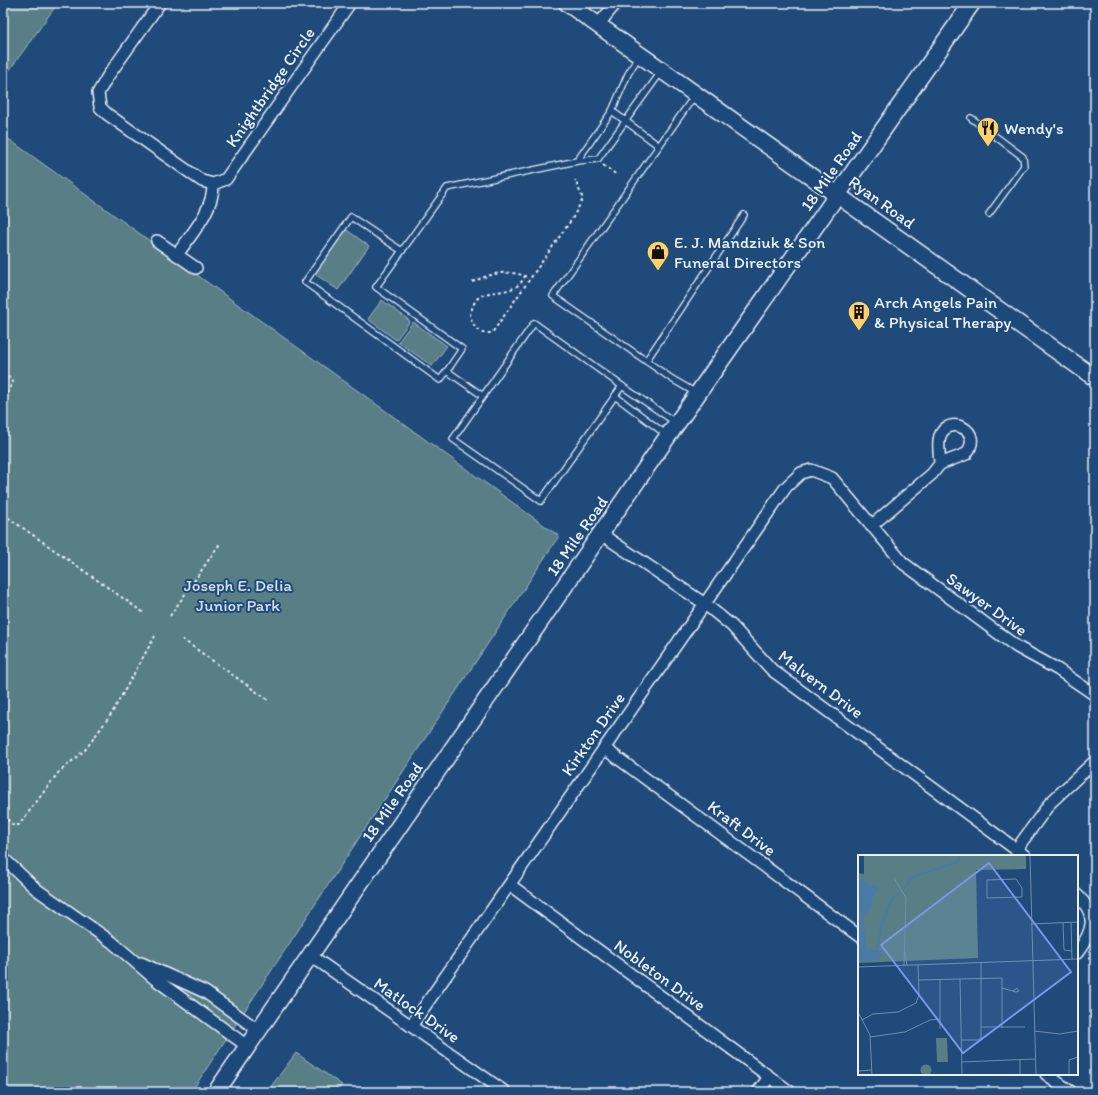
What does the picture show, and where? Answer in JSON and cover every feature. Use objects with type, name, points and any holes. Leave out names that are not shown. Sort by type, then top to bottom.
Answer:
[{"type":"main road","name":"Ryan Road","points":[[568,3],[661,71],[838,194],[1095,378]]},
{"type":"main road","name":"18 Mile Road","points":[[216,1092],[673,430],[972,3]]},
{"type":"street","points":[[160,3],[108,76],[98,93],[100,107],[107,114],[202,181],[214,184],[214,195],[205,213],[177,255]]},
{"type":"street","name":"Knightbridge Circle","points":[[214,184],[226,179],[350,3]]},
{"type":"street","points":[[598,25],[616,3]]},
{"type":"street","points":[[157,241],[196,268]]},
{"type":"street","points":[[871,526],[932,474],[940,464]]},
{"type":"street","name":"Sawyer Drive","points":[[811,470],[832,478],[894,555],[912,571],[1016,647],[1057,670],[1095,695]]},
{"type":"street","name":"Kirkton Drive","points":[[411,1026],[786,487],[801,474],[811,470]]},
{"type":"street","name":"Malvern Drive","points":[[601,534],[705,604],[732,626],[772,670],[1021,853]]},
{"type":"street","name":"Kraft Drive","points":[[604,748],[858,935]]},
{"type":"street","points":[[1021,853],[1050,803],[1095,761]]},
{"type":"street","points":[[3,858],[36,889],[112,942],[136,961],[155,979],[248,1046]]},
{"type":"street","name":"Nobleton Drive","points":[[510,885],[790,1092]]},
{"type":"street","points":[[1078,896],[1088,905],[1094,918],[1091,934],[1078,952]]},
{"type":"street","name":"Matlock Drive","points":[[310,956],[505,1092]]},
{"type":"street","points":[[136,961],[159,969],[204,992],[258,1030]]},
{"type":"street","points":[[1047,1075],[1071,1092]]},
{"type":"street","points":[[758,1092],[769,1077]]},
{"type":"lane","points":[[577,161],[612,111],[628,74],[640,56]]},
{"type":"lane","points":[[402,251],[351,217],[305,282],[440,380],[462,349],[376,287],[402,251],[447,188],[577,161],[598,159],[661,71]]},
{"type":"lane","points":[[695,95],[553,296],[646,361],[698,394]]},
{"type":"lane","points":[[612,111],[659,146]]},
{"type":"lane","points":[[972,118],[1023,156],[1024,166],[989,214]]},
{"type":"lane","points":[[646,361],[744,215]]},
{"type":"lane","points":[[622,386],[541,501],[453,439],[534,323],[622,386],[673,430]]},
{"type":"lane","points":[[447,372],[483,396]]},
{"type":"lane","points":[[615,396],[673,430]]},
{"type":"path","points":[[601,164],[617,175]]},
{"type":"path","points":[[472,282],[488,275],[511,271],[524,276],[521,283],[510,289],[480,297],[473,304],[470,315],[473,324],[482,333],[492,333],[572,219],[583,199],[575,180]]},
{"type":"path","points":[[3,373],[12,379],[13,382],[3,399]]},
{"type":"path","points":[[3,514],[144,613]]},
{"type":"path","points":[[170,616],[221,542]]},
{"type":"path","points":[[3,815],[13,825],[19,825],[58,773],[85,750],[112,713],[155,636]]},
{"type":"path","points":[[182,639],[268,700]]},
{"type":"green space","points":[[3,3],[58,3],[3,79]]},
{"type":"green space","name":"Joseph E. Delia Junior Park","points":[[3,135],[559,536],[191,1092],[3,1092]]},
{"type":"green space","points":[[344,228],[369,246],[338,290],[312,272]]},
{"type":"green space","points":[[382,300],[410,321],[396,340],[368,319]]},
{"type":"green space","points":[[413,322],[447,346],[432,366],[398,342]]},
{"type":"green space","points":[[296,1053],[342,1085],[337,1092],[267,1092]]},
{"type":"place","name":"Wendy's","points":[[988,148]]},
{"type":"place","name":"E. J. Mandziuk & Son Funeral Directors","points":[[658,272]]},
{"type":"place","name":"Arch Angels Pain & Physical Therapy","points":[[859,332]]}]
